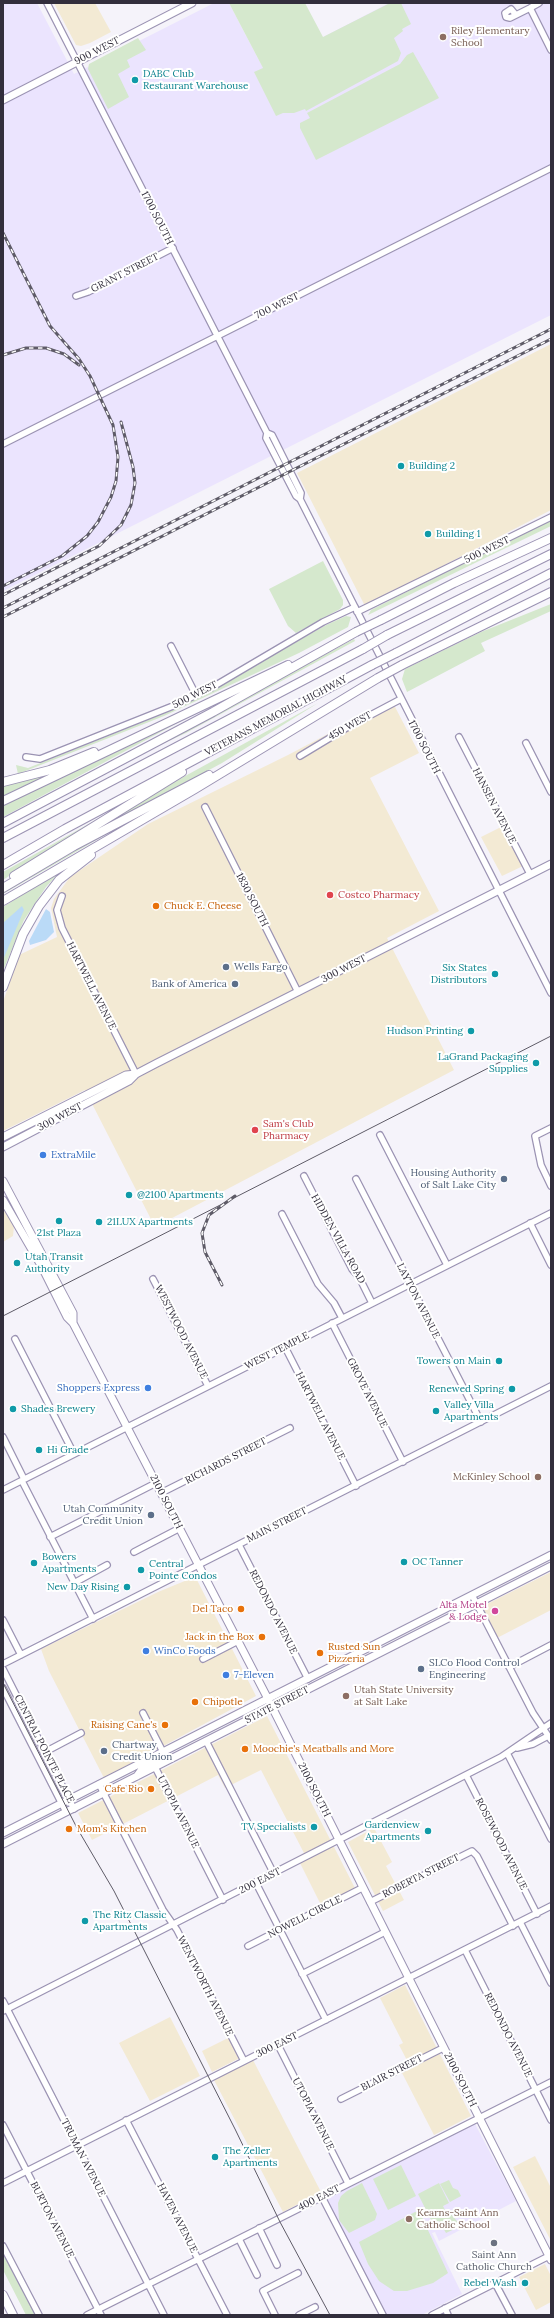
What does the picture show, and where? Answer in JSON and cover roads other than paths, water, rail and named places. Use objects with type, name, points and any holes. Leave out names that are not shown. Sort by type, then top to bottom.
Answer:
[{"type":"highway","points":[[3,801],[381,620],[454,583],[551,538]]},
{"type":"highway","name":"VETERANS MEMORIAL HIGHWAY","points":[[3,838],[387,635],[551,554]]},
{"type":"highway","name":"VETERANS MEMORIAL HIGHWAY","points":[[3,865],[65,829],[251,729],[551,573]]},
{"type":"highway","points":[[3,900],[138,822],[378,678],[551,592]]},
{"type":"highway","points":[[523,606],[551,595]]},
{"type":"highway","points":[[3,823],[213,712],[356,632]]},
{"type":"highway","points":[[3,782],[50,770],[167,722]]},
{"type":"highway","points":[[3,883],[76,836],[251,729]]},
{"type":"highway","points":[[3,888],[133,813],[262,748]]},
{"type":"highway","points":[[3,987],[23,934],[39,906],[59,880],[138,822]]},
{"type":"highway","points":[[3,2295],[13,2315]]},
{"type":"main road","name":"900 WEST","points":[[3,100],[192,3]]},
{"type":"main road","name":"300 WEST","points":[[3,1136],[126,1075],[136,1074],[551,864]]},
{"type":"main road","name":"300 WEST","points":[[3,1147],[130,1081],[136,1074]]},
{"type":"main road","name":"2100 SOUTH","points":[[3,1181],[73,1313],[73,1322]]},
{"type":"main road","name":"2100 SOUTH","points":[[3,1200],[42,1267],[67,1317],[73,1322],[180,1528],[550,2257]]},
{"type":"main road","name":"STATE STREET","points":[[3,1833],[551,1555]]},
{"type":"main road","name":"STATE STREET","points":[[3,1844],[551,1566]]},
{"type":"main road","points":[[137,1776],[138,1772],[142,1769],[162,1758],[163,1752]]},
{"type":"street","name":"1700 SOUTH","points":[[47,3],[268,433],[266,438],[296,496],[300,498],[551,993]]},
{"type":"street","points":[[516,15],[540,3]]},
{"type":"street","points":[[530,8],[551,50]]},
{"type":"street","name":"700 WEST","points":[[3,444],[551,168]]},
{"type":"street","name":"GRANT STREET","points":[[76,296],[88,292],[173,248]]},
{"type":"street","name":"500 WEST","points":[[26,757],[40,759],[145,719],[196,695],[323,622],[356,610],[551,517]]},
{"type":"street","points":[[171,646],[196,695]]},
{"type":"street","name":"450 WEST","points":[[300,756],[348,726],[401,699]]},
{"type":"street","name":"HANSEN AVENUE","points":[[459,737],[530,874]]},
{"type":"street","points":[[526,743],[551,792]]},
{"type":"street","name":"1830 SOUTH","points":[[205,807],[298,992]]},
{"type":"street","name":"HARTWELL AVENUE","points":[[62,896],[57,910],[62,928],[136,1074]]},
{"type":"street","points":[[551,1128],[535,1136],[541,1165],[551,1186]]},
{"type":"street","points":[[380,1135],[447,1265]]},
{"type":"street","name":"HIDDEN VILLA ROAD","points":[[304,1176],[352,1269],[359,1277],[372,1303]]},
{"type":"street","name":"LAYTON AVENUE","points":[[356,1179],[481,1422]]},
{"type":"street","name":"WEST TEMPLE","points":[[3,1490],[551,1213]]},
{"type":"street","points":[[282,1214],[318,1284],[334,1303],[342,1318]]},
{"type":"street","points":[[530,1223],[551,1264]]},
{"type":"street","name":"WESTWOOD AVENUE","points":[[154,1279],[208,1386]]},
{"type":"street","name":"GROVE AVENUE","points":[[332,1323],[403,1462]]},
{"type":"street","points":[[15,1339],[74,1454]]},
{"type":"street","name":"HARTWELL AVENUE","points":[[284,1347],[356,1486]]},
{"type":"street","name":"MAIN STREET","points":[[3,1664],[551,1386]]},
{"type":"street","name":"RICHARDS STREET","points":[[161,1493],[290,1428]]},
{"type":"street","points":[[3,1437],[50,1537],[93,1619]]},
{"type":"street","points":[[50,1537],[156,1483]]},
{"type":"street","points":[[134,1552],[180,1528]]},
{"type":"street","name":"REDONDO AVENUE","points":[[239,1545],[308,1678]]},
{"type":"street","points":[[74,1583],[107,1565]]},
{"type":"street","points":[[472,1595],[542,1728],[550,1738]]},
{"type":"street","points":[[3,1620],[21,1655]]},
{"type":"street","points":[[203,1659],[238,1641]]},
{"type":"street","points":[[509,1667],[551,1646]]},
{"type":"street","name":"CENTRAL POINTE PLACE","points":[[3,1669],[74,1808]]},
{"type":"street","name":"CENTRAL POINTE PLACE","points":[[3,1688],[66,1812]]},
{"type":"street","points":[[143,1713],[163,1752]]},
{"type":"street","name":"200 EAST","points":[[5,2010],[507,1754],[551,1723]]},
{"type":"street","points":[[45,1752],[81,1733]]},
{"type":"street","name":"200 EAST","points":[[515,1749],[550,1738]]},
{"type":"street","points":[[206,1741],[274,1874]]},
{"type":"street","points":[[507,1754],[551,1839]]},
{"type":"street","name":"UTOPIA AVENUE","points":[[155,1767],[223,1900]]},
{"type":"street","name":"ROSEWOOD AVENUE","points":[[466,1775],[537,1914]]},
{"type":"street","name":"WENTWORTH AVENUE","points":[[99,1784],[163,1910],[244,2061]]},
{"type":"street","name":"ROBERTA STREET","points":[[370,1902],[472,1851],[477,1856],[513,1926]]},
{"type":"street","points":[[256,1883],[326,2020]]},
{"type":"street","name":"NOWELL CIRCLE","points":[[248,1946],[362,1888]]},
{"type":"street","name":"300 EAST","points":[[3,2183],[551,1906]]},
{"type":"street","points":[[520,1922],[551,1983]]},
{"type":"street","points":[[302,1974],[385,1932]]},
{"type":"street","name":"REDONDO AVENUE","points":[[465,1950],[551,2120]]},
{"type":"street","name":"TRUMAN AVENUE","points":[[3,2001],[5,2010],[164,2315]]},
{"type":"street","name":"UTOPIA AVENUE","points":[[278,2045],[348,2183]]},
{"type":"street","name":"BLAIR STREET","points":[[341,2099],[444,2048]]},
{"type":"street","name":"400 EAST","points":[[87,2315],[99,2312],[148,2284],[551,2082]]},
{"type":"street","name":"HAVEN AVENUE","points":[[126,2120],[227,2315]]},
{"type":"street","name":"BURTON AVENUE","points":[[3,2125],[99,2312]]},
{"type":"street","points":[[322,2197],[383,2315]]},
{"type":"street","points":[[259,2228],[277,2264]]},
{"type":"street","points":[[239,2239],[257,2275]]},
{"type":"street","points":[[3,2246],[38,2315]]},
{"type":"street","points":[[432,2315],[550,2257]]},
{"type":"street","points":[[275,2315],[263,2291],[298,2274]]},
{"type":"street","points":[[495,2283],[512,2315]]},
{"type":"street","points":[[298,2315],[315,2306]]},
{"type":"street","points":[[445,2308],[448,2315]]},
{"type":"water","points":[[22,906],[24,910],[3,960],[3,923]]},
{"type":"water","points":[[46,909],[50,912],[54,932],[46,940],[30,945],[29,941]]},
{"type":"tram line","points":[[3,1316],[551,1036]]},
{"type":"tram line","points":[[3,1683],[77,1828],[114,1891],[235,2129],[280,2222],[330,2315]]},
{"type":"railway","points":[[3,233],[50,326],[79,359],[90,376],[113,425],[118,457],[116,481],[111,497],[98,522],[87,536],[62,556],[3,586]]},
{"type":"railway","points":[[3,608],[551,329]]},
{"type":"railway","points":[[3,617],[551,339]]},
{"type":"railway","points":[[3,355],[26,348],[46,348],[64,354],[79,365]]},
{"type":"railway","points":[[3,595],[99,546],[121,525],[131,505],[135,483],[133,467],[121,422]]},
{"type":"railway","points":[[222,1285],[205,1252],[202,1233],[209,1215],[235,1196]]},
{"type":"place","name":"Riley Elementary School","points":[[443,37]]},
{"type":"place","name":"DABC Club Restaurant Warehouse","points":[[135,80]]},
{"type":"place","name":"Building 2","points":[[401,466]]},
{"type":"place","name":"Building 1","points":[[428,534]]},
{"type":"place","name":"Costco Pharmacy","points":[[330,895]]},
{"type":"place","name":"Chuck E. Cheese","points":[[156,906]]},
{"type":"place","name":"Wells Fargo","points":[[226,967]]},
{"type":"place","name":"Six States Distributors","points":[[495,974]]},
{"type":"place","name":"Bank of America","points":[[235,984]]},
{"type":"place","name":"Hudson Printing","points":[[471,1031]]},
{"type":"place","name":"LaGrand Packaging Supplies","points":[[536,1063]]},
{"type":"place","name":"Sam's Club Pharmacy","points":[[255,1130]]},
{"type":"place","name":"ExtraMile","points":[[43,1155]]},
{"type":"place","name":"Housing Authority of Salt Lake City","points":[[504,1179]]},
{"type":"place","name":"@2100 Apartments","points":[[129,1195]]},
{"type":"place","name":"21st Plaza","points":[[59,1221]]},
{"type":"place","name":"21LUX Apartments","points":[[99,1222]]},
{"type":"place","name":"Utah Transit Authority","points":[[17,1263]]},
{"type":"place","name":"Towers on Main","points":[[499,1361]]},
{"type":"place","name":"Shoppers Express","points":[[148,1388]]},
{"type":"place","name":"Renewed Spring","points":[[512,1389]]},
{"type":"place","name":"Shades Brewery","points":[[13,1409]]},
{"type":"place","name":"Valley Villa Apartments","points":[[436,1411]]},
{"type":"place","name":"Hi Grade","points":[[39,1450]]},
{"type":"place","name":"McKinley School","points":[[538,1477]]},
{"type":"place","name":"Utah Community Credit Union","points":[[151,1515]]},
{"type":"place","name":"OC Tanner","points":[[404,1562]]},
{"type":"place","name":"Bowers Apartments","points":[[34,1563]]},
{"type":"place","name":"Central Pointe Condos","points":[[141,1570]]},
{"type":"place","name":"New Day Rising","points":[[127,1587]]},
{"type":"place","name":"Del Taco","points":[[241,1609]]},
{"type":"place","name":"Alta Motel & Lodge","points":[[495,1611]]},
{"type":"place","name":"Jack in the Box","points":[[262,1637]]},
{"type":"place","name":"WinCo Foods","points":[[146,1651]]},
{"type":"place","name":"Rusted Sun Pizzeria","points":[[320,1653]]},
{"type":"place","name":"SLCo Flood Control Engineering","points":[[421,1669]]},
{"type":"place","name":"7-Eleven","points":[[226,1675]]},
{"type":"place","name":"Utah State University at Salt Lake","points":[[346,1696]]},
{"type":"place","name":"Chipotle","points":[[195,1702]]},
{"type":"place","name":"Raising Cane's","points":[[165,1725]]},
{"type":"place","name":"Moochie's Meatballs and More","points":[[245,1749]]},
{"type":"place","name":"Chartway Credit Union","points":[[104,1751]]},
{"type":"place","name":"Cafe Rio","points":[[151,1789]]},
{"type":"place","name":"TV Specialists","points":[[314,1827]]},
{"type":"place","name":"Mom's Kitchen","points":[[69,1829]]},
{"type":"place","name":"Gardenview Apartments","points":[[428,1831]]},
{"type":"place","name":"The Ritz Classic Apartments","points":[[85,1921]]},
{"type":"place","name":"The Zeller Apartments","points":[[215,2157]]},
{"type":"place","name":"Kearns-Saint Ann Catholic School","points":[[409,2219]]},
{"type":"place","name":"Saint Ann Catholic Church","points":[[494,2243]]},
{"type":"place","name":"Rebel Wash","points":[[525,2283]]}]
